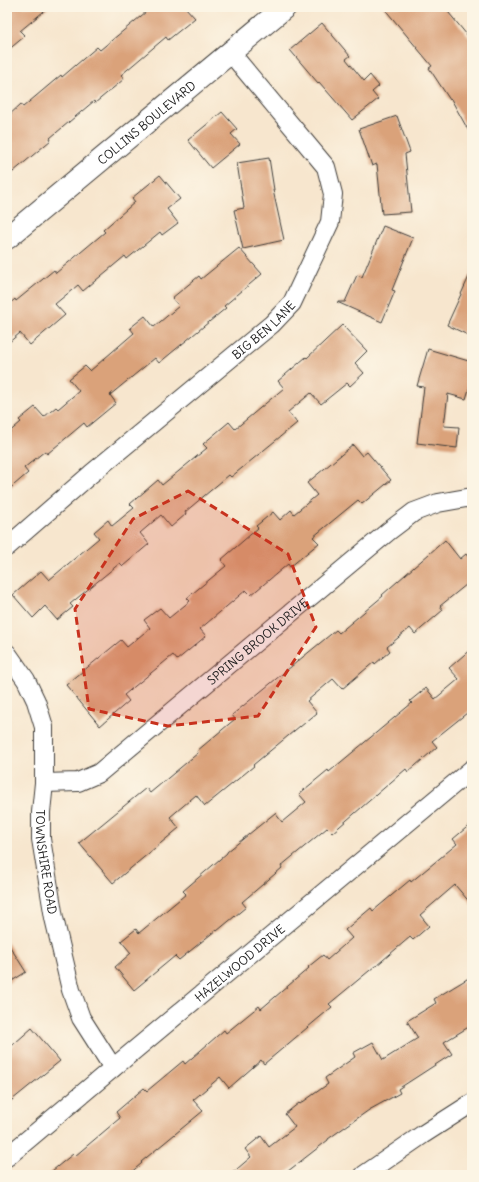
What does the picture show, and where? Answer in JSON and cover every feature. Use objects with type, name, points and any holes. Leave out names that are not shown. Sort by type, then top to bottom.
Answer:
[{"type":"street","name":"COLLINS BOULEVARD","points":[[7,238],[285,7]]},
{"type":"street","name":"BIG BEN LANE","points":[[7,546],[91,474],[272,324],[292,303],[330,222],[333,194],[326,167],[230,52]]},
{"type":"street","name":"SPRING BROOK DRIVE","points":[[44,783],[78,782],[99,773],[389,531],[414,512],[438,502],[472,497]]},
{"type":"street","name":"TOWNSHIRE ROAD","points":[[7,653],[26,680],[36,701],[44,727],[44,783],[41,812],[41,839],[54,918],[71,990],[81,1018],[113,1068]]},
{"type":"street","name":"HAZELWOOD DRIVE","points":[[7,1157],[472,769]]},
{"type":"street","points":[[364,1175],[472,1103]]},
{"type":"highlighted area","points":[[188,491],[288,554],[316,627],[258,716],[168,726],[89,709],[75,609],[133,519]]},
{"type":"building","points":[[7,7],[49,7],[20,31],[25,36],[7,51]]},
{"type":"building","points":[[152,7],[185,7],[195,18],[168,40],[166,37],[121,75],[124,79],[95,103],[94,101],[7,177],[7,117],[21,104],[23,107],[61,75],[62,77],[97,47],[100,50]]},
{"type":"building","points":[[383,7],[444,7],[472,41],[472,137],[451,99],[450,100],[429,68],[432,66]]},
{"type":"building","points":[[322,23],[350,56],[346,59],[364,81],[370,75],[379,86],[372,92],[378,99],[352,120],[290,50]]},
{"type":"building","points":[[222,112],[237,129],[231,134],[240,144],[211,168],[188,140]]},
{"type":"building","points":[[397,116],[410,152],[405,154],[411,212],[382,214],[377,164],[372,166],[359,129]]},
{"type":"building","points":[[269,158],[273,190],[284,240],[243,249],[234,210],[244,208],[237,163]]},
{"type":"building","points":[[160,175],[180,199],[167,209],[178,223],[162,235],[160,232],[127,259],[125,256],[83,291],[78,285],[55,304],[65,315],[30,345],[20,333],[7,344],[7,306],[15,299],[16,301],[54,270],[56,273],[105,232],[103,230],[135,202],[132,198]]},
{"type":"building","points":[[383,226],[413,238],[392,290],[395,291],[382,322],[337,302],[345,302],[357,275],[362,277]]},
{"type":"building","points":[[239,248],[262,274],[224,306],[226,308],[159,363],[155,358],[110,395],[116,403],[87,427],[84,423],[47,454],[45,451],[24,468],[28,473],[7,491],[7,434],[21,422],[19,420],[35,407],[44,417],[56,407],[58,409],[79,391],[69,379],[85,366],[90,371],[134,333],[130,328],[145,316],[154,327],[179,306],[172,298],[199,276],[201,279]]},
{"type":"building","points":[[472,270],[472,337],[447,325]]},
{"type":"building","points":[[342,325],[367,351],[355,363],[364,373],[350,386],[347,383],[321,404],[311,393],[288,412],[297,423],[231,477],[229,475],[185,512],[186,514],[171,527],[161,515],[140,533],[149,544],[123,566],[120,563],[70,604],[73,607],[57,620],[45,606],[33,618],[13,595],[41,571],[49,580],[99,538],[94,532],[108,520],[112,526],[134,508],[130,504],[158,480],[162,485],[207,448],[203,444],[229,422],[235,429],[284,388],[278,381],[306,357],[307,358]]},
{"type":"building","points":[[428,349],[472,362],[472,379],[466,399],[448,394],[444,426],[459,427],[457,448],[417,443],[424,387],[417,386]]},
{"type":"building","points":[[353,445],[362,456],[367,452],[391,480],[362,504],[358,500],[313,537],[319,543],[290,567],[288,564],[251,595],[246,590],[200,629],[206,636],[177,660],[173,655],[124,695],[129,701],[100,726],[66,685],[121,640],[127,647],[150,628],[144,620],[160,608],[169,618],[190,601],[187,598],[226,566],[221,560],[258,528],[256,526],[273,512],[280,520],[291,510],[294,514],[317,495],[307,483]]},
{"type":"building","points":[[445,540],[460,559],[466,554],[472,562],[472,580],[440,606],[443,610],[415,634],[410,628],[387,647],[390,651],[375,664],[374,662],[342,689],[333,679],[307,701],[317,713],[205,806],[196,795],[170,817],[179,828],[113,883],[79,843],[146,788],[150,793],[198,753],[197,751],[235,719],[232,715],[336,630],[339,633],[383,596],[382,595]]},
{"type":"building","points":[[472,648],[472,709],[432,741],[437,747],[408,772],[406,769],[332,833],[327,828],[281,866],[282,868],[242,902],[246,907],[217,931],[216,930],[179,960],[175,956],[134,990],[115,967],[131,953],[121,941],[136,929],[139,933],[186,894],[183,891],[227,852],[275,813],[282,822],[306,802],[299,794],[328,770],[329,772],[412,703],[410,701],[426,688],[435,699],[459,679],[449,668]]},
{"type":"building","points":[[472,823],[472,905],[455,885],[420,915],[429,926],[413,940],[410,937],[329,1004],[332,1007],[264,1064],[261,1060],[229,1088],[220,1077],[193,1100],[203,1111],[141,1162],[142,1163],[128,1175],[47,1175],[73,1154],[75,1156],[120,1118],[116,1112],[144,1088],[147,1091],[183,1061],[185,1064],[224,1030],[226,1033],[259,1006],[261,1009],[323,955],[327,960],[352,938],[345,930],[371,908],[373,911],[410,880],[411,882],[457,844],[453,839]]},
{"type":"building","points":[[7,942],[26,972],[7,984]]},
{"type":"building","points":[[472,976],[472,1025],[444,1042],[452,1054],[398,1089],[400,1093],[369,1110],[328,1139],[283,1175],[230,1175],[251,1157],[245,1149],[261,1136],[269,1147],[295,1127],[285,1114],[328,1084],[325,1078],[355,1057],[353,1053],[373,1042],[383,1060],[418,1038],[407,1021],[436,1003],[434,999]]},
{"type":"building","points":[[32,1028],[60,1061],[7,1104],[7,1050]]}]
